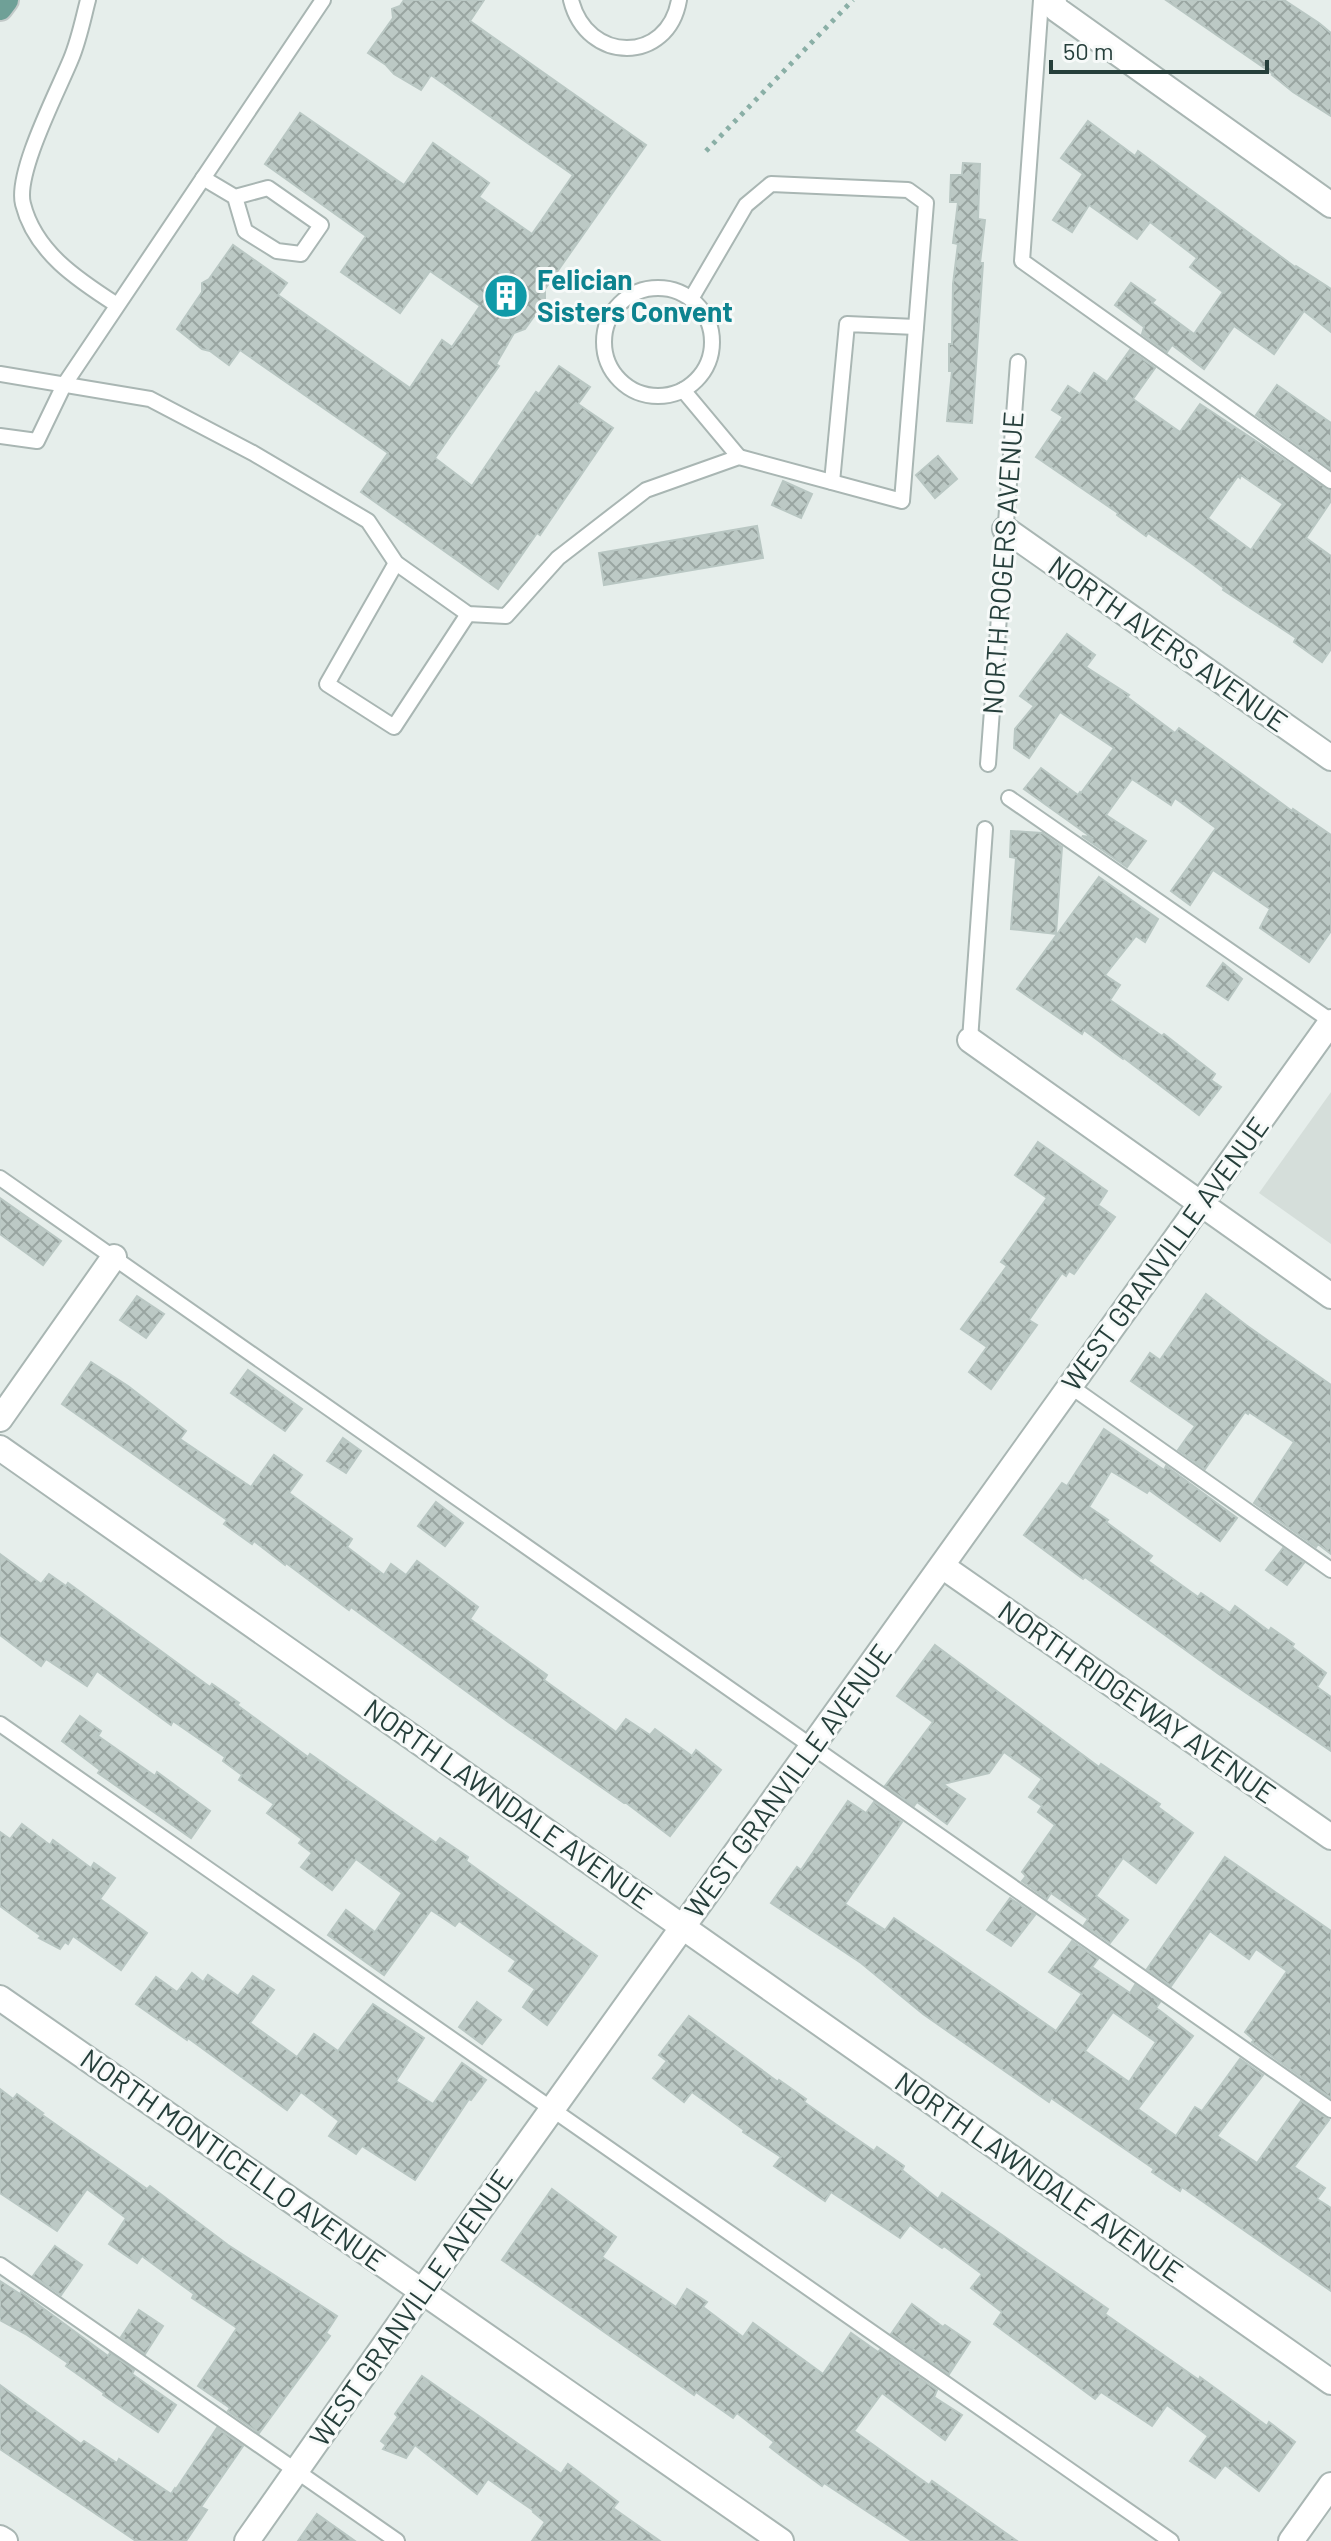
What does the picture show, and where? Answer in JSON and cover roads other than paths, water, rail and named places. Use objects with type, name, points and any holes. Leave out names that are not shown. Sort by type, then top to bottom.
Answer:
[{"type":"main road","points":[[0,8],[6,0]]},
{"type":"street","points":[[1053,0],[1056,9],[1331,205]]},
{"type":"street","name":"NORTH AVERS AVENUE","points":[[1005,529],[1331,758]]},
{"type":"street","name":"WEST GRANVILLE AVENUE","points":[[247,2541],[552,2109],[1331,1022]]},
{"type":"street","points":[[970,1040],[1331,1296]]},
{"type":"street","points":[[0,1419],[114,1257]]},
{"type":"street","name":"NORTH LAWNDALE AVENUE","points":[[0,1448],[1331,2382]]},
{"type":"street","name":"NORTH RIDGEWAY AVENUE","points":[[942,1566],[1331,1837]]},
{"type":"street","name":"NORTH MONTICELLO AVENUE","points":[[0,1998],[781,2541]]},
{"type":"street","points":[[1291,2541],[1331,2485]]},
{"type":"street","points":[[0,2538],[5,2541]]},
{"type":"lane","points":[[88,0],[73,55],[28,161],[22,202],[42,245],[79,280],[117,305]]},
{"type":"lane","points":[[0,436],[37,441],[64,385],[323,0]]},
{"type":"lane","points":[[571,0],[574,15],[594,39],[623,49],[653,41],[665,31],[674,18],[679,0]]},
{"type":"lane","points":[[1041,0],[1022,261],[1331,481]]},
{"type":"lane","points":[[203,178],[235,197],[245,231],[277,251],[301,254],[321,225],[268,188],[235,197]]},
{"type":"lane","points":[[0,374],[150,399],[253,453],[368,521],[396,563],[468,614],[506,616],[558,558],[646,490],[739,457],[902,501],[926,203],[908,190],[771,184],[746,205],[691,299]]},
{"type":"lane","points":[[662,288],[678,291],[691,299],[709,324],[712,339],[710,354],[695,381],[683,390],[653,396],[625,385],[614,374],[604,345],[605,330],[620,303],[632,294],[662,288]]},
{"type":"lane","points":[[832,482],[847,324],[916,327]]},
{"type":"lane","name":"NORTH ROGERS AVENUE","points":[[988,764],[1018,362]]},
{"type":"lane","points":[[683,390],[739,457]]},
{"type":"lane","points":[[396,563],[327,684],[394,727],[468,614]]},
{"type":"lane","points":[[1009,798],[1331,1022]]},
{"type":"lane","points":[[970,1040],[985,829]]},
{"type":"lane","points":[[0,1178],[1331,2110]]},
{"type":"lane","points":[[1070,1386],[1331,1570]]},
{"type":"lane","points":[[0,1724],[1171,2541]]},
{"type":"lane","points":[[0,2265],[397,2541]]},
{"type":"place","name":"Felician Sisters Convent","points":[[506,296]]}]
